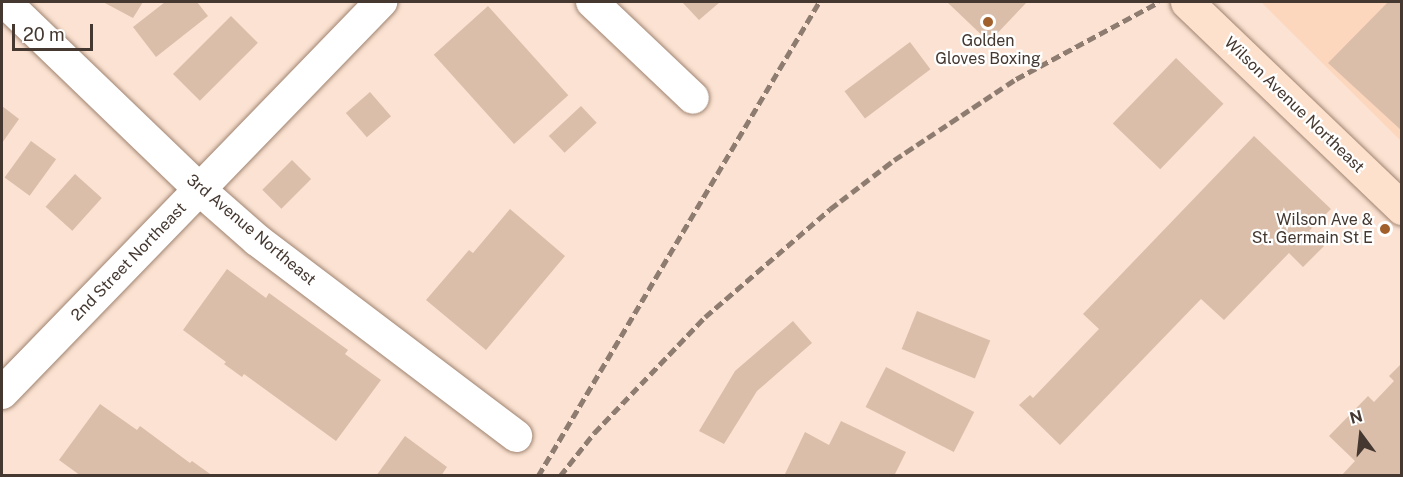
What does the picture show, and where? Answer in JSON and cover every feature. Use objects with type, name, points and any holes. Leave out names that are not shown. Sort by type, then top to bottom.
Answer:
[{"type":"street","name":"3rd Avenue Northeast","points":[[5,2],[199,189],[257,240],[516,436]]},
{"type":"street","name":"2nd Street Northeast","points":[[2,393],[381,2]]},
{"type":"street","points":[[592,2],[693,98]]},
{"type":"street","name":"Wilson Avenue Northeast","points":[[1187,2],[1401,208]]},
{"type":"shaded area","points":[[1261,2],[1401,2],[1401,141]]},
{"type":"building","points":[[103,2],[143,2],[133,18]]},
{"type":"building","points":[[165,2],[197,2],[208,16],[156,57],[133,27]]},
{"type":"building","points":[[682,2],[720,2],[699,20]]},
{"type":"building","name":"Golden Gloves Boxing","points":[[947,2],[1027,2],[989,42]]},
{"type":"building","points":[[1388,2],[1402,2],[1402,131],[1328,63]]},
{"type":"building","points":[[488,6],[568,95],[514,144],[434,55]]},
{"type":"building","points":[[231,16],[258,43],[200,101],[173,74]]},
{"type":"building","points":[[910,42],[930,69],[865,119],[845,91]]},
{"type":"building","points":[[1176,58],[1223,104],[1160,169],[1113,123]]},
{"type":"building","points":[[370,92],[391,116],[367,137],[346,113]]},
{"type":"building","points":[[2,106],[19,119],[2,143]]},
{"type":"building","points":[[581,106],[597,123],[565,153],[549,136]]},
{"type":"building","points":[[1254,136],[1331,209],[1309,231],[1324,246],[1303,267],[1289,253],[1224,320],[1201,299],[1060,445],[1019,405],[1030,395],[1033,398],[1099,329],[1083,314]]},
{"type":"building","points":[[31,141],[56,159],[30,196],[5,177]]},
{"type":"building","points":[[292,160],[311,179],[281,209],[262,190]]},
{"type":"building","points":[[75,174],[102,198],[72,231],[46,207]]},
{"type":"building","points":[[510,209],[565,256],[486,350],[426,300],[469,250],[473,253]]},
{"type":"building","points":[[227,269],[266,298],[269,293],[348,350],[345,354],[381,380],[336,441],[244,374],[242,377],[224,364],[226,362],[183,330]]},
{"type":"building","points":[[917,311],[990,341],[975,379],[902,349]]},
{"type":"building","points":[[793,321],[812,343],[757,391],[724,444],[699,431],[735,371]]},
{"type":"building","points":[[1402,363],[1402,476],[1341,476],[1355,461],[1329,436],[1368,396],[1374,402],[1394,381],[1389,376]]},
{"type":"building","points":[[886,367],[974,412],[954,452],[866,407]]},
{"type":"building","points":[[100,404],[137,430],[140,426],[190,463],[192,461],[213,476],[81,476],[59,460]]},
{"type":"building","points":[[841,421],[906,452],[894,476],[784,476],[805,432],[829,445]]},
{"type":"building","points":[[405,436],[447,467],[441,476],[376,476]]},
{"type":"railway","points":[[538,476],[819,2]]},
{"type":"railway","points":[[560,476],[594,433],[705,317],[830,209],[894,160],[1016,79],[1159,2]]},
{"type":"place","name":"Golden Gloves Boxing","points":[[988,22]]},
{"type":"place","name":"Wilson Ave & St. Germain St E","points":[[1385,229]]}]
